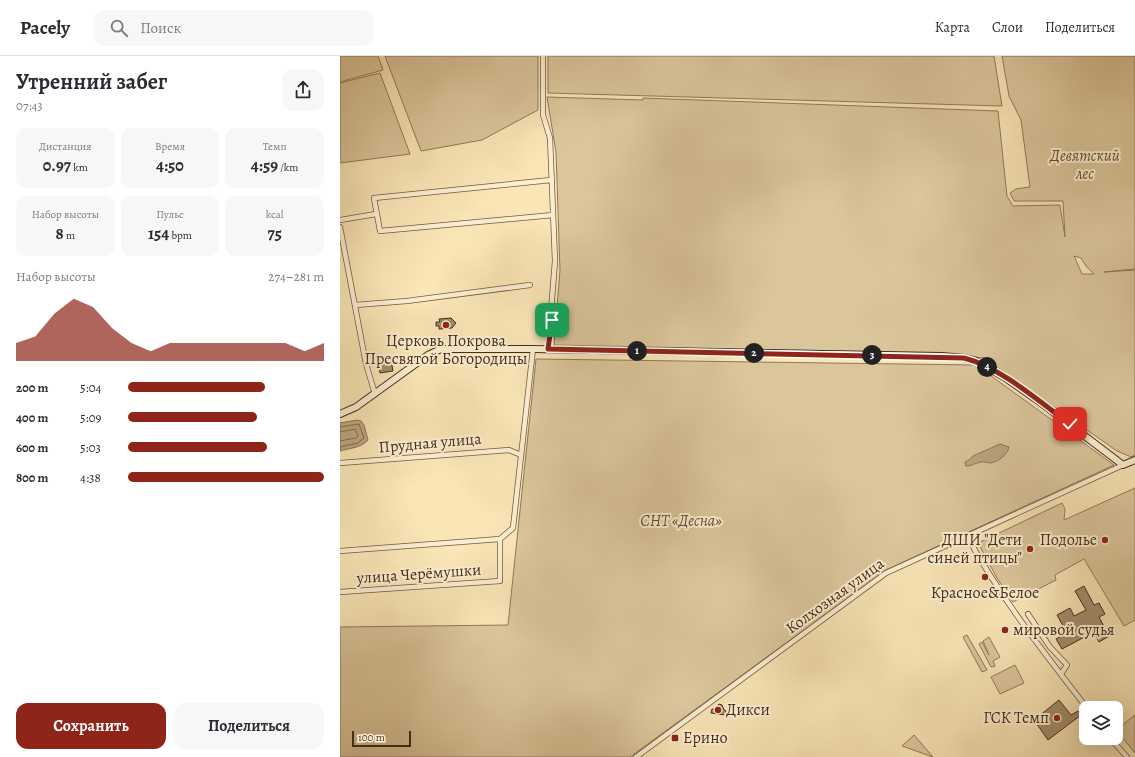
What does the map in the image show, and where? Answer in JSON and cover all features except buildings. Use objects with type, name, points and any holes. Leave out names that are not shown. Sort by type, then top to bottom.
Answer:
[{"type":"street","points":[[543,56],[544,115],[550,138],[555,260],[548,349]]},
{"type":"street","points":[[551,180],[374,198],[380,231],[553,215]]},
{"type":"street","points":[[340,220],[376,214]]},
{"type":"street","points":[[340,227],[366,364],[375,394]]},
{"type":"street","points":[[355,305],[407,301],[530,285]]},
{"type":"street","points":[[340,414],[356,407],[428,355],[441,349],[548,349],[964,358],[976,361],[1004,377],[1052,411],[1123,466]]},
{"type":"street","points":[[340,551],[500,539],[513,528],[533,349]]},
{"type":"street","name":"Прудная улица","points":[[340,463],[509,450],[522,455]]},
{"type":"street","name":"Колхозная улица","points":[[636,757],[878,578],[1135,460]]},
{"type":"street","points":[[967,536],[1009,603],[1082,701]]},
{"type":"street","name":"улица Черёмушки","points":[[340,592],[500,581],[500,539]]},
{"type":"street","points":[[1028,614],[1050,647],[1067,665],[1061,674]]},
{"type":"street","points":[[1116,745],[1127,757]]},
{"type":"green space","points":[[340,56],[378,56],[383,70],[340,82]]},
{"type":"green space","points":[[385,56],[538,56],[538,110],[482,140],[421,151]]},
{"type":"green space","points":[[548,56],[994,56],[1002,106],[548,93]]},
{"type":"green space","name":"Девятский лес","points":[[1002,56],[1135,56],[1135,269],[1104,272],[1135,270],[1135,455],[1131,457],[1117,451],[984,358],[938,353],[554,345],[560,270],[556,152],[547,97],[643,100],[643,98],[998,111],[1007,196],[1013,206],[1060,205],[1065,237],[1063,201],[1014,201],[1010,193],[1016,189],[1030,187],[1021,120],[1009,96]],"holes":[[[1074,256],[1081,258],[1086,266],[1094,274],[1082,274]]]},
{"type":"green space","points":[[380,73],[410,154],[340,163],[340,83]]},
{"type":"green space","name":"СНТ «Десна»","points":[[536,359],[976,365],[1114,465],[886,570],[630,757],[340,757],[340,627],[508,625]]},
{"type":"green space","points":[[1135,488],[1135,620],[1124,626],[1084,559],[1055,575],[1056,580],[1013,602],[997,578],[978,543],[1062,503],[1065,509],[1064,520]]},
{"type":"green space","points":[[967,635],[987,670],[982,672],[963,637]]},
{"type":"green space","points":[[989,637],[1000,657],[993,661],[995,666],[991,667],[979,644],[982,642],[989,655],[983,641]]},
{"type":"green space","points":[[1015,665],[1024,683],[1000,694],[991,677]]},
{"type":"green space","points":[[1135,715],[1135,753],[1123,738],[1123,724]]},
{"type":"green space","points":[[914,735],[933,757],[902,746]]},
{"type":"water","points":[[357,420],[361,421],[364,425],[368,440],[359,446],[340,451],[340,423]]},
{"type":"water","points":[[1000,444],[1009,447],[1005,455],[1000,459],[991,463],[982,462],[966,466],[965,462],[973,456]]},
{"type":"place","name":"Церковь Покрова Пресвятой Богородицы","points":[[446,325]]},
{"type":"place","name":"Подолье","points":[[1105,540]]},
{"type":"place","name":"ДШИ \"Дети синей птицы\"","points":[[1030,549]]},
{"type":"place","name":"Красное&Белое","points":[[985,577]]},
{"type":"place","name":"мировой судья","points":[[1005,630]]},
{"type":"place","name":"Дикси","points":[[718,710]]},
{"type":"place","name":"ГСК Темп","points":[[1057,718]]},
{"type":"place","name":"Ерино","points":[[675,738]]},
{"type":"route","points":[[552,320],[548,349],[942,356],[964,358],[976,361],[1004,377],[1070,424]]}]
